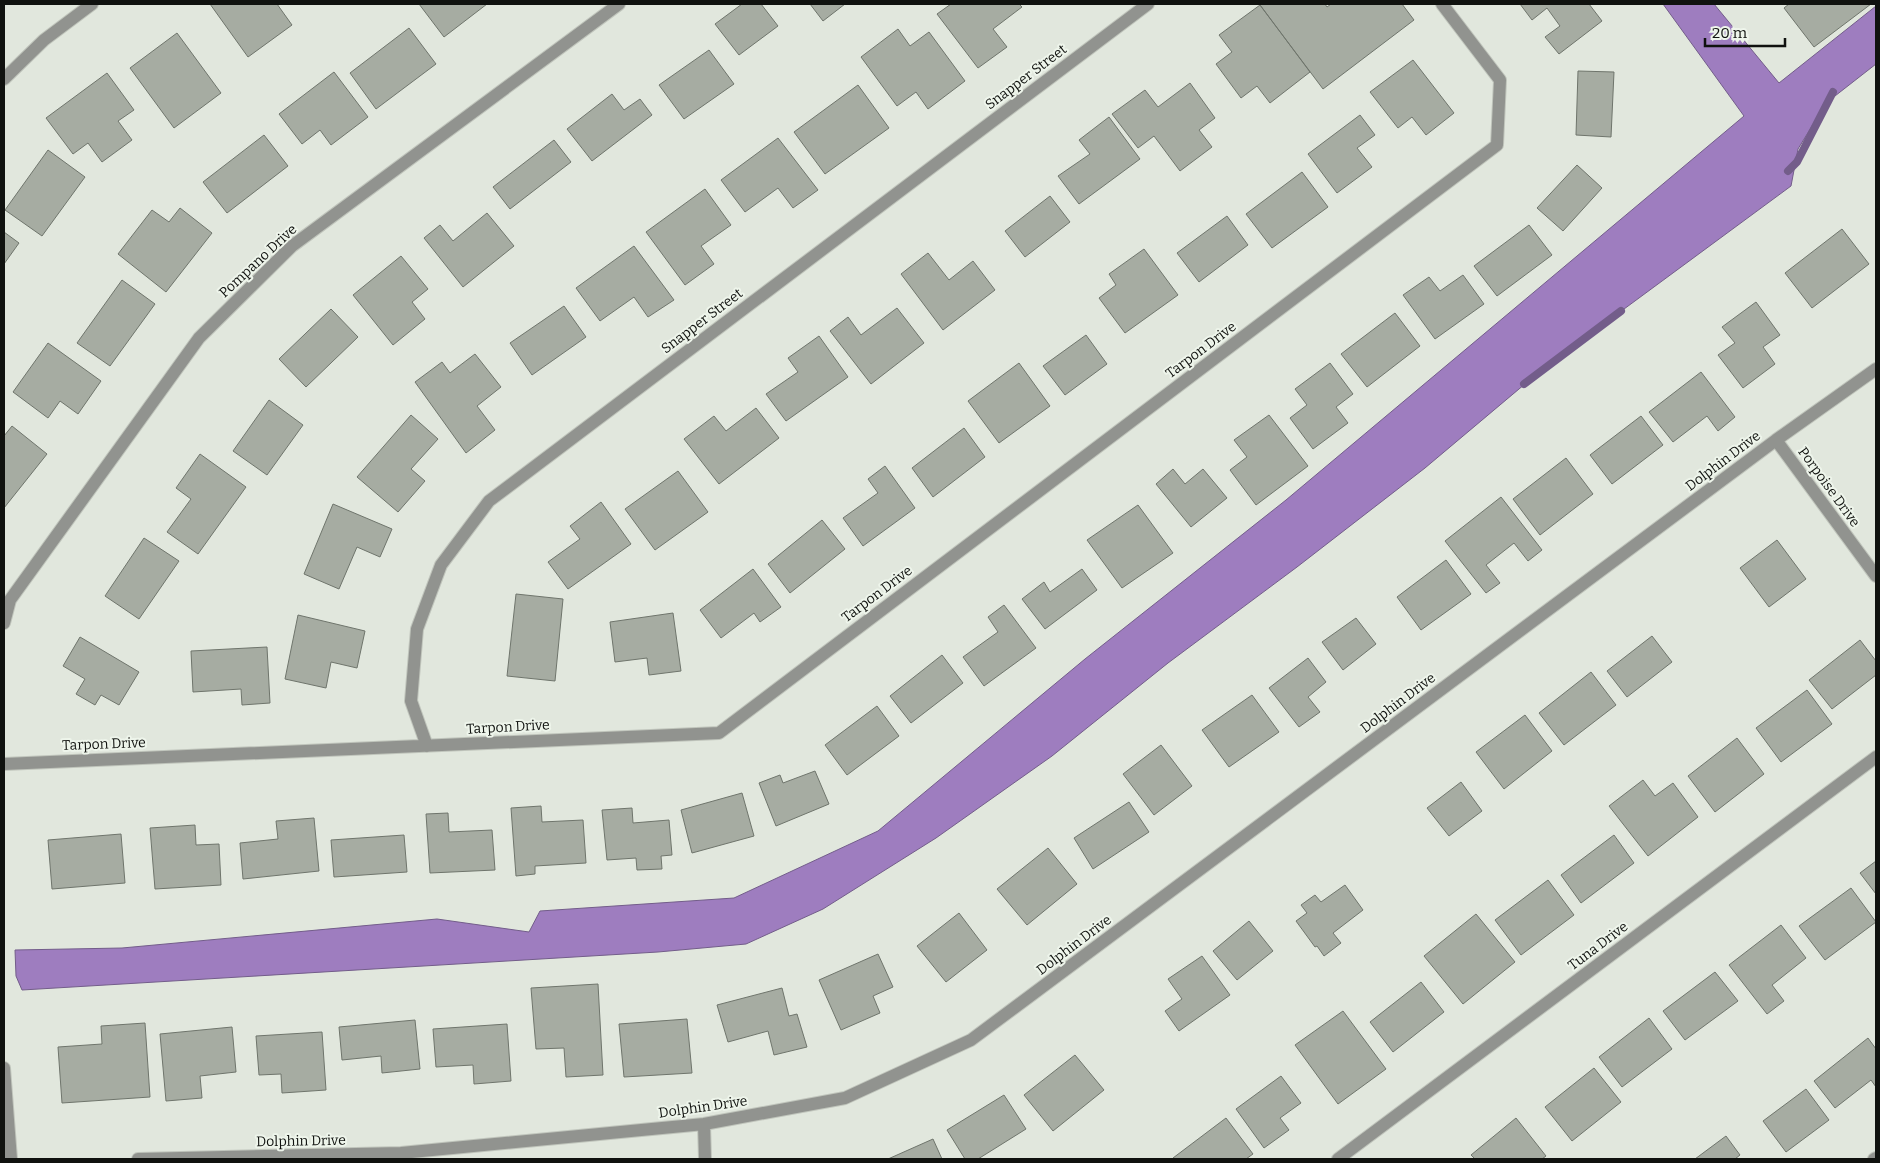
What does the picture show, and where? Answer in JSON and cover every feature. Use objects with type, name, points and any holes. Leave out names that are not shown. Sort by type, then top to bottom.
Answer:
[{"type":"street","points":[[4,79],[44,40],[92,4]]},
{"type":"street","name":"Pompano Drive","points":[[4,623],[10,600],[199,338],[292,246],[619,4]]},
{"type":"street","name":"Snapper Street","points":[[427,746],[411,701],[417,629],[442,565],[489,501],[1148,4]]},
{"type":"street","name":"Tarpon Drive","points":[[4,764],[719,733],[1497,145],[1500,80],[1442,4]]},
{"type":"street","name":"Dolphin Drive","points":[[138,1159],[401,1156],[704,1124],[846,1098],[971,1040],[1776,440],[1876,369]]},
{"type":"street","name":"Porpoise Drive","points":[[1776,440],[1876,576]]},
{"type":"street","name":"Tuna Drive","points":[[1338,1159],[1876,757]]},
{"type":"street","points":[[4,1068],[10,1159]]},
{"type":"street","points":[[704,1124],[705,1159]]},
{"type":"shaded area","points":[[1663,4],[1714,4],[1779,83],[1876,6],[1876,64],[1826,103],[1798,149],[1791,186],[1544,368],[1425,468],[1168,663],[1052,756],[936,838],[823,909],[746,944],[658,952],[22,990],[16,976],[15,950],[122,948],[437,919],[529,932],[540,911],[734,898],[878,831],[1085,659],[1286,500],[1744,116]]},
{"type":"building","points":[[210,4],[277,4],[292,25],[248,57]]},
{"type":"building","points":[[419,4],[487,4],[444,37]]},
{"type":"building","points":[[742,4],[761,4],[778,26],[739,55],[715,24]]},
{"type":"building","points":[[810,4],[845,4],[823,21]]},
{"type":"building","points":[[951,4],[1019,4],[1022,7],[993,29],[1007,47],[978,68],[937,14]]},
{"type":"building","points":[[1261,4],[1325,4],[1327,7],[1331,4],[1402,4],[1414,20],[1323,89]]},
{"type":"building","points":[[1520,4],[1589,4],[1602,21],[1559,54],[1545,37],[1560,26],[1547,8],[1532,20]]},
{"type":"building","points":[[1789,4],[1871,4],[1814,47],[1784,8]]},
{"type":"building","points":[[1260,5],[1310,72],[1270,103],[1257,86],[1241,98],[1216,64],[1232,52],[1219,35]]},
{"type":"building","points":[[409,28],[436,64],[376,109],[350,73]]},
{"type":"building","points":[[898,29],[910,46],[929,32],[965,81],[928,109],[916,92],[897,106],[861,57]]},
{"type":"building","points":[[177,33],[221,93],[174,128],[130,68]]},
{"type":"building","points":[[709,50],[734,84],[684,119],[659,85]]},
{"type":"building","points":[[1413,60],[1454,113],[1426,135],[1412,117],[1398,128],[1370,92]]},
{"type":"building","points":[[1578,71],[1614,72],[1611,137],[1576,135]]},
{"type":"building","points":[[334,72],[368,117],[331,145],[320,130],[302,144],[279,114]]},
{"type":"building","points":[[107,73],[134,110],[118,121],[132,140],[102,162],[88,143],[73,154],[46,118]]},
{"type":"building","points":[[1190,83],[1215,118],[1199,130],[1212,147],[1180,171],[1154,136],[1138,148],[1112,114],[1145,90],[1158,107]]},
{"type":"building","points":[[858,85],[889,128],[825,174],[794,132]]},
{"type":"building","points":[[612,94],[624,110],[640,99],[652,115],[592,161],[567,129]]},
{"type":"building","points":[[1360,115],[1375,135],[1357,148],[1372,167],[1337,193],[1308,154]]},
{"type":"building","points":[[1109,117],[1140,159],[1079,204],[1058,176],[1090,154],[1079,140]]},
{"type":"building","points":[[264,135],[288,166],[227,213],[203,182]]},
{"type":"building","points":[[778,138],[818,190],[793,208],[778,188],[745,212],[721,180]]},
{"type":"building","points":[[554,140],[571,162],[510,209],[493,187]]},
{"type":"building","points":[[48,150],[85,177],[42,236],[5,210]]},
{"type":"building","points":[[1577,165],[1602,188],[1563,231],[1537,208]]},
{"type":"building","points":[[1302,172],[1328,207],[1272,248],[1246,214]]},
{"type":"building","points":[[705,189],[731,225],[701,246],[714,264],[685,285],[646,232]]},
{"type":"building","points":[[1050,196],[1070,222],[1025,257],[1005,231]]},
{"type":"building","points":[[180,208],[212,233],[166,292],[118,254],[152,210],[169,222]]},
{"type":"building","points":[[487,213],[514,246],[463,287],[424,238],[440,225],[453,241]]},
{"type":"building","points":[[1227,216],[1248,245],[1199,282],[1177,253]]},
{"type":"building","points":[[1529,225],[1552,255],[1497,296],[1474,266]]},
{"type":"building","points":[[1842,229],[1869,264],[1812,308],[1785,273]]},
{"type":"building","points":[[4,232],[19,243],[4,264]]},
{"type":"building","points":[[634,246],[674,300],[648,317],[634,297],[600,321],[576,288]]},
{"type":"building","points":[[1144,249],[1178,295],[1125,333],[1099,298],[1116,285],[1109,274]]},
{"type":"building","points":[[928,253],[949,280],[973,261],[995,290],[943,330],[901,274]]},
{"type":"building","points":[[401,256],[428,289],[412,302],[425,319],[393,345],[353,295]]},
{"type":"building","points":[[1463,275],[1484,304],[1435,339],[1403,295],[1429,277],[1440,291]]},
{"type":"building","points":[[122,280],[155,304],[110,366],[77,343]]},
{"type":"building","points":[[1756,302],[1780,335],[1763,347],[1775,364],[1743,388],[1718,355],[1735,343],[1722,327]]},
{"type":"building","points":[[564,306],[586,337],[532,375],[510,343]]},
{"type":"building","points":[[897,308],[924,343],[871,384],[830,331],[848,317],[861,335]]},
{"type":"building","points":[[331,309],[358,337],[306,387],[279,359]]},
{"type":"building","points":[[1395,313],[1420,346],[1367,387],[1341,354]]},
{"type":"building","points":[[1086,335],[1107,364],[1065,395],[1043,366]]},
{"type":"building","points":[[819,336],[848,377],[786,421],[766,394],[798,372],[788,358]]},
{"type":"building","points":[[48,343],[101,381],[78,414],[60,401],[48,418],[13,392]]},
{"type":"building","points":[[475,354],[501,387],[477,406],[495,430],[466,453],[415,382],[442,362],[450,373]]},
{"type":"building","points":[[1019,363],[1050,406],[999,443],[968,401]]},
{"type":"building","points":[[1330,363],[1353,394],[1336,407],[1348,423],[1313,449],[1290,418],[1307,405],[1295,389]]},
{"type":"building","points":[[1701,372],[1735,417],[1718,431],[1707,416],[1673,442],[1649,412]]},
{"type":"building","points":[[269,400],[303,425],[267,475],[233,451]]},
{"type":"building","points":[[756,408],[779,438],[719,484],[684,439],[714,416],[726,431]]},
{"type":"building","points":[[411,415],[438,439],[411,469],[425,481],[398,512],[357,477]]},
{"type":"building","points":[[1269,415],[1308,466],[1256,505],[1230,470],[1247,457],[1234,440]]},
{"type":"building","points":[[1641,416],[1663,445],[1612,484],[1590,455]]},
{"type":"building","points":[[12,426],[47,454],[4,508],[4,436]]},
{"type":"building","points":[[964,428],[985,457],[933,497],[912,468]]},
{"type":"building","points":[[200,454],[246,487],[198,554],[167,532],[191,499],[176,488]]},
{"type":"building","points":[[1566,458],[1593,494],[1540,535],[1513,499]]},
{"type":"building","points":[[885,466],[915,508],[863,546],[843,518],[878,493],[868,479]]},
{"type":"building","points":[[1173,469],[1185,484],[1203,469],[1227,498],[1191,527],[1156,484]]},
{"type":"building","points":[[678,471],[708,512],[655,550],[625,509]]},
{"type":"building","points":[[1501,497],[1542,550],[1528,561],[1514,543],[1486,565],[1500,583],[1486,593],[1445,541]]},
{"type":"building","points":[[601,502],[631,544],[568,589],[548,562],[580,539],[570,526]]},
{"type":"building","points":[[333,504],[392,529],[380,557],[357,547],[339,589],[304,574]]},
{"type":"building","points":[[1138,505],[1173,553],[1122,588],[1087,540]]},
{"type":"building","points":[[822,520],[845,549],[790,593],[768,564]]},
{"type":"building","points":[[144,538],[179,561],[139,619],[105,596]]},
{"type":"building","points":[[1777,540],[1806,579],[1769,607],[1740,568]]},
{"type":"building","points":[[1446,560],[1471,594],[1421,630],[1397,597]]},
{"type":"building","points":[[753,569],[781,607],[760,622],[754,613],[721,638],[700,610]]},
{"type":"building","points":[[1082,569],[1097,590],[1045,629],[1022,599],[1044,582],[1050,592]]},
{"type":"building","points":[[516,594],[563,599],[555,681],[507,676]]},
{"type":"building","points":[[1004,605],[1036,648],[984,686],[963,657],[998,632],[988,617]]},
{"type":"building","points":[[673,613],[681,671],[649,675],[647,658],[615,662],[610,622]]},
{"type":"building","points":[[298,615],[365,631],[357,668],[331,662],[326,688],[285,679]]},
{"type":"building","points":[[1356,618],[1376,644],[1343,670],[1322,642]]},
{"type":"building","points":[[1652,636],[1672,662],[1627,697],[1607,671]]},
{"type":"building","points":[[80,637],[139,672],[119,705],[101,695],[95,705],[76,694],[85,679],[63,666]]},
{"type":"building","points":[[1860,640],[1876,661],[1876,675],[1832,709],[1809,680]]},
{"type":"building","points":[[267,647],[270,703],[242,705],[241,689],[193,692],[191,651]]},
{"type":"building","points":[[942,655],[963,683],[911,723],[890,696]]},
{"type":"building","points":[[1308,658],[1326,682],[1308,697],[1320,712],[1299,727],[1269,688]]},
{"type":"building","points":[[1591,672],[1616,705],[1564,745],[1539,713]]},
{"type":"building","points":[[1807,690],[1832,724],[1781,762],[1756,728]]},
{"type":"building","points":[[1252,695],[1279,732],[1229,767],[1202,730]]},
{"type":"building","points":[[877,706],[899,736],[847,775],[825,745]]},
{"type":"building","points":[[1525,715],[1552,751],[1504,789],[1476,752]]},
{"type":"building","points":[[1737,738],[1764,774],[1715,812],[1688,776]]},
{"type":"building","points":[[1161,745],[1192,786],[1154,815],[1123,774]]},
{"type":"building","points":[[815,771],[829,804],[776,826],[759,783],[780,775],[783,783]]},
{"type":"building","points":[[1643,780],[1655,796],[1673,783],[1698,817],[1648,856],[1609,806]]},
{"type":"building","points":[[1461,782],[1482,811],[1449,836],[1427,808]]},
{"type":"building","points":[[742,793],[754,836],[692,853],[681,810]]},
{"type":"building","points":[[1129,802],[1149,832],[1093,869],[1074,838]]},
{"type":"building","points":[[541,806],[542,822],[583,820],[586,863],[535,866],[535,874],[516,876],[511,808]]},
{"type":"building","points":[[632,808],[633,823],[669,820],[672,855],[661,856],[662,869],[637,870],[636,858],[607,860],[602,810]]},
{"type":"building","points":[[448,813],[449,832],[492,830],[495,870],[430,873],[426,814]]},
{"type":"building","points":[[314,818],[319,871],[243,879],[240,843],[278,839],[276,821]]},
{"type":"building","points":[[195,825],[196,845],[219,844],[221,885],[155,889],[150,828]]},
{"type":"building","points":[[121,834],[125,883],[52,889],[48,840]]},
{"type":"building","points":[[404,835],[407,872],[334,877],[331,840]]},
{"type":"building","points":[[1614,835],[1634,863],[1581,903],[1561,875]]},
{"type":"building","points":[[1048,848],[1077,884],[1027,925],[997,889]]},
{"type":"building","points":[[1876,861],[1876,894],[1860,873]]},
{"type":"building","points":[[1548,880],[1574,915],[1521,955],[1495,920]]},
{"type":"building","points":[[1345,885],[1363,910],[1333,933],[1341,943],[1324,956],[1296,921],[1307,913],[1301,905],[1315,895],[1321,902]]},
{"type":"building","points":[[1851,888],[1876,922],[1825,960],[1799,926]]},
{"type":"building","points":[[959,913],[987,950],[946,982],[917,946]]},
{"type":"building","points":[[1476,914],[1515,962],[1463,1004],[1424,956]]},
{"type":"building","points":[[1249,921],[1273,951],[1237,980],[1213,951]]},
{"type":"building","points":[[1781,925],[1806,958],[1772,985],[1784,1001],[1767,1014],[1729,965]]},
{"type":"building","points":[[878,954],[893,987],[873,996],[880,1013],[841,1030],[819,980]]},
{"type":"building","points":[[1202,956],[1230,995],[1179,1031],[1165,1011],[1182,999],[1168,979]]},
{"type":"building","points":[[1715,972],[1738,1001],[1685,1040],[1663,1011]]},
{"type":"building","points":[[1421,982],[1444,1012],[1393,1052],[1370,1022]]},
{"type":"building","points":[[598,984],[603,1075],[566,1077],[564,1048],[536,1049],[531,988]]},
{"type":"building","points":[[782,988],[789,1016],[797,1014],[807,1047],[774,1055],[768,1031],[728,1042],[717,1005]]},
{"type":"building","points":[[1343,1011],[1386,1069],[1338,1104],[1295,1045]]},
{"type":"building","points":[[1649,1018],[1672,1049],[1622,1087],[1599,1057]]},
{"type":"building","points":[[687,1019],[692,1073],[624,1077],[619,1024]]},
{"type":"building","points":[[415,1020],[420,1069],[382,1073],[381,1056],[342,1060],[339,1027]]},
{"type":"building","points":[[145,1023],[150,1097],[62,1103],[58,1047],[102,1044],[101,1026]]},
{"type":"building","points":[[507,1024],[511,1081],[474,1084],[473,1065],[436,1067],[433,1029]]},
{"type":"building","points":[[232,1027],[236,1072],[200,1076],[202,1098],[166,1101],[160,1034]]},
{"type":"building","points":[[322,1032],[326,1090],[282,1093],[281,1074],[259,1075],[256,1036]]},
{"type":"building","points":[[1868,1038],[1876,1049],[1876,1087],[1871,1080],[1835,1108],[1814,1081]]},
{"type":"building","points":[[1075,1055],[1104,1090],[1053,1131],[1024,1095]]},
{"type":"building","points":[[1594,1068],[1621,1102],[1572,1141],[1545,1107]]},
{"type":"building","points":[[1281,1076],[1301,1103],[1280,1118],[1289,1130],[1264,1148],[1236,1109]]},
{"type":"building","points":[[1806,1089],[1829,1120],[1786,1152],[1763,1121]]},
{"type":"building","points":[[1004,1095],[1026,1129],[978,1159],[965,1159],[947,1130]]},
{"type":"building","points":[[1226,1118],[1253,1154],[1246,1159],[1173,1158]]},
{"type":"building","points":[[1516,1118],[1546,1156],[1542,1159],[1475,1159],[1471,1155]]},
{"type":"building","points":[[1726,1136],[1740,1155],[1735,1159],[1695,1159]]},
{"type":"building","points":[[933,1139],[942,1159],[888,1159]]},
{"type":"waterway","points":[[1788,171],[1797,162],[1833,92]]},
{"type":"waterway","points":[[1524,384],[1621,311]]}]
